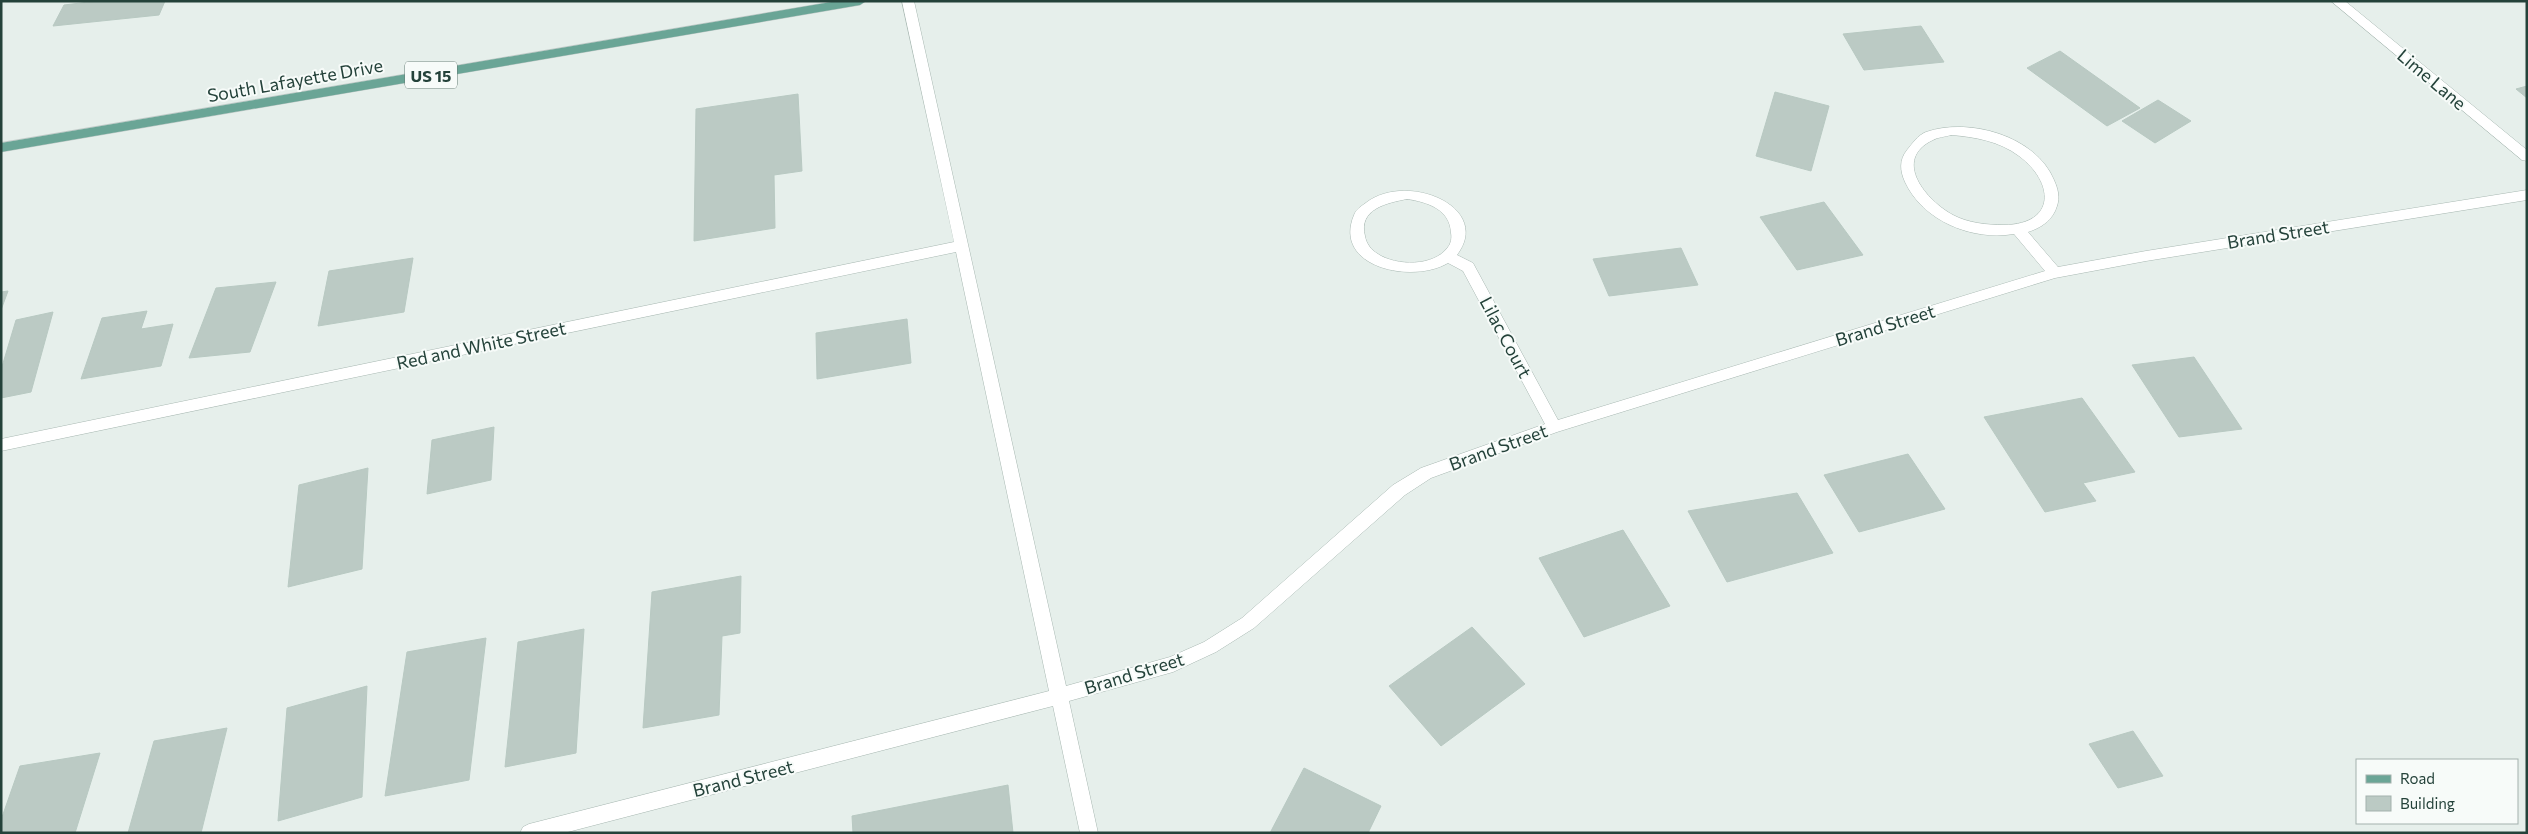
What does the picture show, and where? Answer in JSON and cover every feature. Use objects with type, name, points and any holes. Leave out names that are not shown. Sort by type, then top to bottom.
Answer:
[{"type":"main road","name":"South Lafayette Drive","points":[[1,148],[860,1]]},
{"type":"street","points":[[908,1],[1089,833]]},
{"type":"street","name":"Lime Lane","points":[[2337,1],[2527,157]]},
{"type":"street","points":[[1951,132],[1978,132],[2002,140],[2023,152],[2043,168],[2052,187],[2051,205],[2046,216],[2036,224],[2017,229],[1993,230],[1974,228],[1949,219],[1925,203],[1910,182],[1907,164],[1913,150],[1928,137],[1951,132]]},
{"type":"street","points":[[1407,194],[1426,197],[1443,205],[1454,218],[1459,232],[1457,246],[1449,257],[1423,268],[1404,270],[1384,264],[1368,255],[1358,242],[1355,228],[1360,214],[1372,202],[1388,195],[1407,194]]},
{"type":"street","name":"Brand Street","points":[[529,833],[1059,696],[1173,664],[1210,646],[1248,623],[1400,490],[1426,474],[1554,427],[2055,273],[2155,254],[2527,195]]},
{"type":"street","points":[[2017,229],[2055,273]]},
{"type":"street","name":"Red and White Street","points":[[1,445],[960,246]]},
{"type":"street","name":"Lilac Court","points":[[1449,257],[1468,268],[1554,427]]},
{"type":"building","points":[[97,1],[165,1],[159,15],[53,26],[64,5]]},
{"type":"building","points":[[1921,26],[1944,62],[1864,70],[1843,34]]},
{"type":"building","points":[[2060,51],[2140,108],[2107,126],[2027,68]]},
{"type":"building","points":[[2527,86],[2527,98],[2516,89]]},
{"type":"building","points":[[1775,92],[1829,106],[1811,171],[1756,156]]},
{"type":"building","points":[[798,94],[802,171],[774,175],[775,228],[694,241],[696,109]]},
{"type":"building","points":[[2158,100],[2191,121],[2155,143],[2122,121]]},
{"type":"building","points":[[1824,202],[1863,255],[1797,270],[1760,217]]},
{"type":"building","points":[[1681,248],[1698,285],[1609,296],[1593,259]]},
{"type":"building","points":[[413,258],[404,312],[318,326],[329,271]]},
{"type":"building","points":[[276,282],[250,352],[189,358],[216,288]]},
{"type":"building","points":[[8,291],[1,310],[1,292]]},
{"type":"building","points":[[147,311],[141,329],[173,324],[161,366],[81,379],[102,318]]},
{"type":"building","points":[[53,312],[31,392],[1,398],[1,370],[16,320]]},
{"type":"building","points":[[907,319],[911,363],[817,379],[816,333]]},
{"type":"building","points":[[2194,357],[2242,429],[2179,437],[2132,365]]},
{"type":"building","points":[[2082,398],[2135,472],[2083,483],[2096,501],[2045,512],[1984,417]]},
{"type":"building","points":[[494,427],[491,480],[427,494],[432,440]]},
{"type":"building","points":[[1908,454],[1945,509],[1859,532],[1824,475]]},
{"type":"building","points":[[368,468],[362,569],[288,587],[299,485]]},
{"type":"building","points":[[1797,493],[1833,553],[1727,582],[1688,511]]},
{"type":"building","points":[[1623,530],[1670,606],[1584,637],[1539,558]]},
{"type":"building","points":[[741,576],[740,633],[722,636],[719,715],[643,728],[652,592]]},
{"type":"building","points":[[1472,627],[1525,684],[1441,746],[1389,686]]},
{"type":"building","points":[[584,629],[576,753],[505,767],[518,642]]},
{"type":"building","points":[[486,638],[469,780],[385,796],[407,652]]},
{"type":"building","points":[[367,686],[362,797],[278,821],[287,708]]},
{"type":"building","points":[[227,728],[201,833],[128,833],[154,741]]},
{"type":"building","points":[[2133,731],[2163,776],[2118,788],[2089,744]]},
{"type":"building","points":[[100,753],[75,833],[1,833],[1,820],[20,766]]},
{"type":"building","points":[[1304,768],[1381,806],[1368,833],[1270,833]]},
{"type":"building","points":[[1008,785],[1013,833],[853,833],[852,816]]}]
